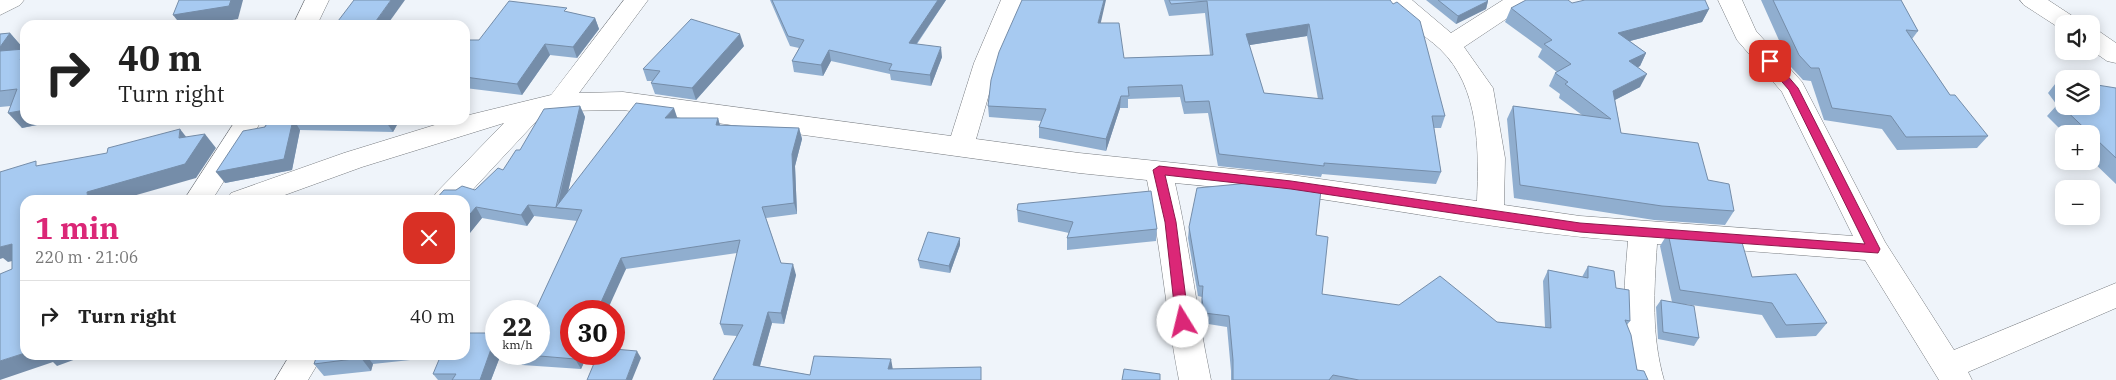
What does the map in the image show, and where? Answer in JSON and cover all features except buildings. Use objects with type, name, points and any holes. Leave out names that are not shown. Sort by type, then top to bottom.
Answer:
[{"type":"street","points":[[0,6],[12,0]]},
{"type":"street","points":[[307,20],[317,0]]},
{"type":"street","points":[[451,195],[547,104],[636,0]]},
{"type":"street","points":[[961,146],[986,63],[1013,0]]},
{"type":"street","points":[[1397,0],[1450,45],[1480,88],[1492,158],[1490,215]]},
{"type":"street","points":[[1450,45],[1518,0]]},
{"type":"street","points":[[1730,0],[1746,34],[1793,88],[1874,249],[1952,373],[2116,295]]},
{"type":"street","points":[[2032,0],[2055,15]]},
{"type":"street","points":[[2100,44],[2116,55]]},
{"type":"street","points":[[470,123],[547,104],[623,101],[1079,163],[1291,185],[1580,227],[1874,249]]},
{"type":"street","points":[[201,195],[246,125]]},
{"type":"street","points":[[255,195],[353,160],[462,125]]},
{"type":"street","points":[[1159,170],[1170,222],[1183,322],[1195,380]]},
{"type":"street","points":[[1643,232],[1638,307],[1642,364],[1648,380]]},
{"type":"street","points":[[290,380],[304,360]]},
{"type":"route","points":[[1183,322],[1175,275],[1170,222],[1159,170],[1291,185],[1580,227],[1874,249],[1793,88],[1770,61]]}]
